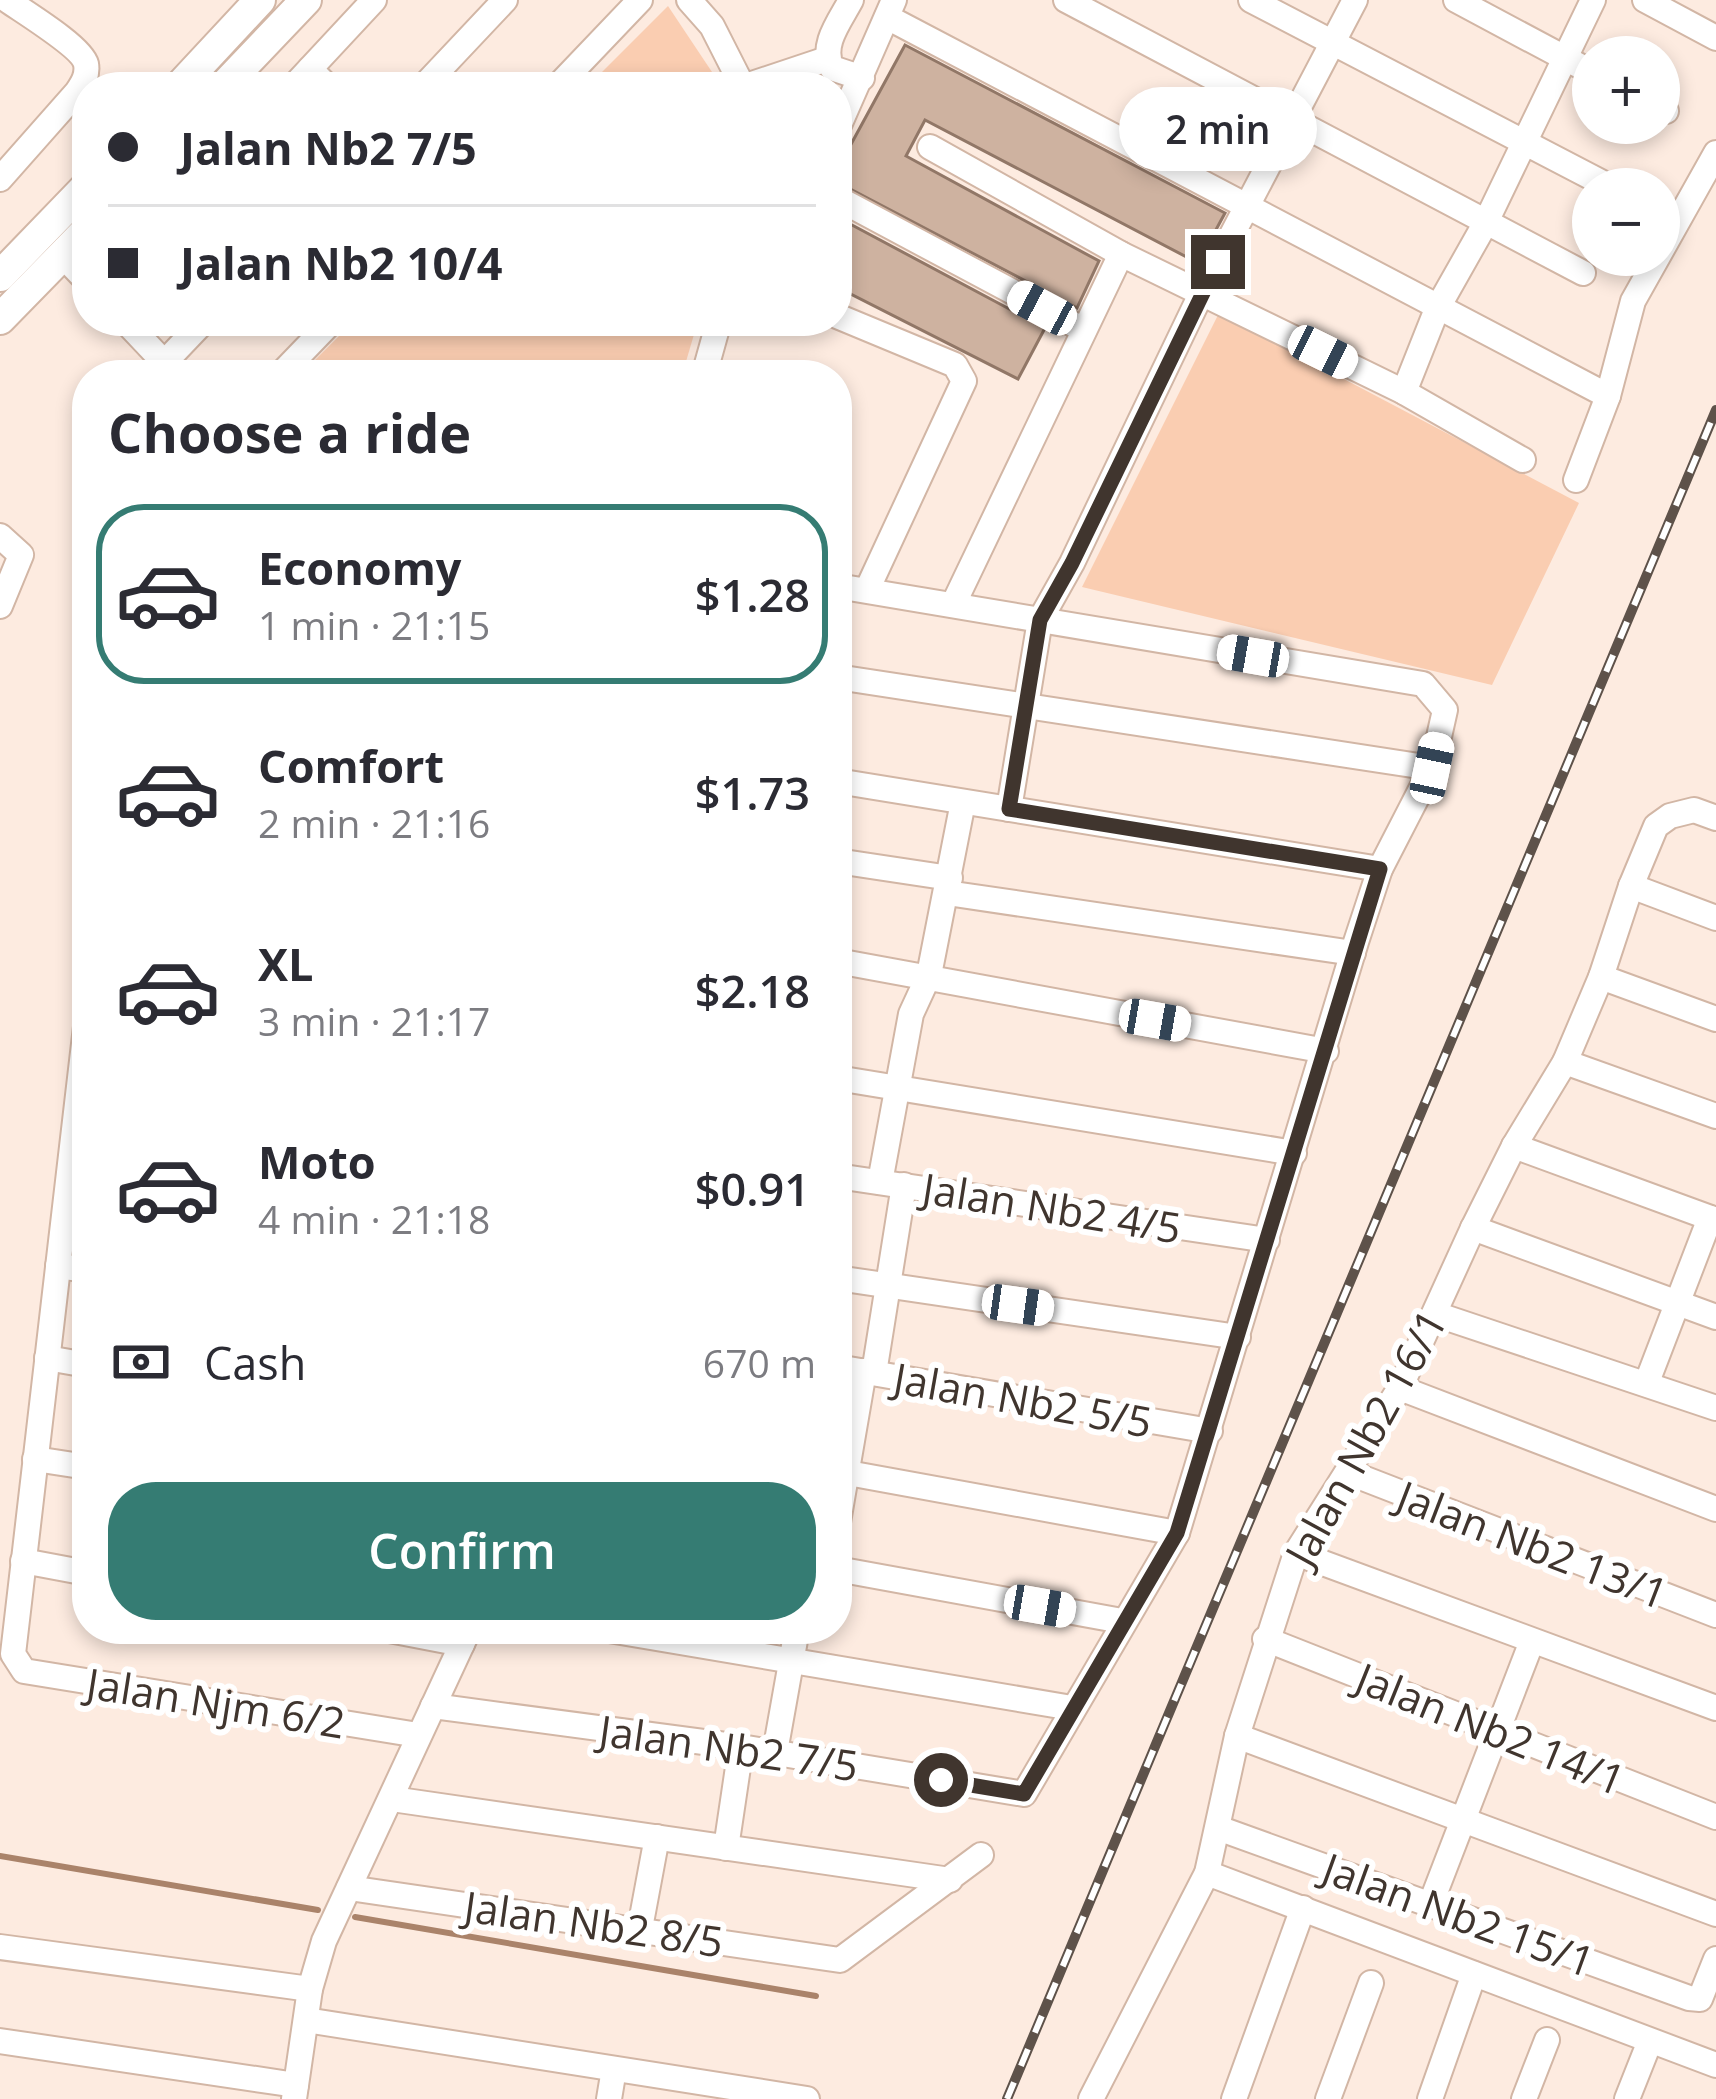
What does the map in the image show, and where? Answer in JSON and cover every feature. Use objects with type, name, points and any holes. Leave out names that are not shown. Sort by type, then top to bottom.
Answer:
[{"type":"main road","points":[[193,72],[260,0]]},
{"type":"main road","points":[[237,72],[306,0]]},
{"type":"main road","points":[[0,272],[72,202]]},
{"type":"main road","points":[[0,319],[72,246]]},
{"type":"street","points":[[7,0],[81,54],[85,72]]},
{"type":"street","points":[[317,72],[374,0]]},
{"type":"street","points":[[437,72],[505,0]]},
{"type":"street","points":[[571,72],[640,0]]},
{"type":"street","points":[[689,0],[712,26],[735,72]]},
{"type":"street","points":[[844,72],[832,68],[827,48],[851,0]]},
{"type":"street","points":[[1066,0],[1572,268]]},
{"type":"street","points":[[1251,0],[1573,168]]},
{"type":"street","points":[[1009,809],[1040,620],[1202,292],[1355,0]]},
{"type":"street","points":[[1456,0],[1572,62]]},
{"type":"street","points":[[1404,392],[1437,309],[1485,224],[1593,0]]},
{"type":"street","points":[[1645,0],[1716,38]]},
{"type":"street","points":[[852,99],[890,9],[1437,309],[1608,396]]},
{"type":"street","points":[[788,72],[827,59]]},
{"type":"street","points":[[852,75],[862,78]]},
{"type":"street","points":[[2,173],[72,97]]},
{"type":"street","points":[[930,147],[1121,254],[1404,392],[1523,460]]},
{"type":"street","points":[[1680,201],[1716,153]]},
{"type":"street","points":[[852,206],[1084,330]]},
{"type":"street","points":[[953,605],[1121,254]]},
{"type":"street","points":[[63,256],[72,265]]},
{"type":"street","points":[[1576,480],[1608,396],[1643,276]]},
{"type":"street","points":[[852,322],[955,364],[964,381],[867,590]]},
{"type":"street","points":[[139,336],[162,360]]},
{"type":"street","points":[[294,360],[318,336]]},
{"type":"street","points":[[0,606],[21,562],[21,555],[7,541]]},
{"type":"street","points":[[701,1644],[1072,1708],[1177,1533],[1352,952],[1380,869],[1432,768],[1445,710],[1424,684],[852,588]]},
{"type":"street","points":[[852,678],[1432,768]]},
{"type":"street","points":[[852,784],[1380,869]]},
{"type":"street","points":[[852,1435],[887,1286],[897,1088],[911,1014],[929,976],[963,802]]},
{"type":"street","name":"Jalan Nb2 16/1","points":[[1091,2099],[1207,1873],[1237,1736],[1296,1553],[1400,1388],[1514,1146],[1565,1062],[1656,826],[1670,816],[1705,814]]},
{"type":"street","points":[[852,864],[949,886],[1352,952]]},
{"type":"street","points":[[1630,886],[1716,918]]},
{"type":"street","points":[[852,963],[1325,1051]]},
{"type":"street","points":[[1601,977],[1716,1019]]},
{"type":"street","points":[[1565,1062],[1716,1116]]},
{"type":"street","points":[[852,1080],[1294,1154]]},
{"type":"street","points":[[1514,1146],[1713,1219],[1648,1382]]},
{"type":"street","name":"Jalan Nb2 4/5","points":[[852,1177],[1267,1240]]},
{"type":"street","points":[[72,1197],[58,1266],[23,1561],[72,1570]]},
{"type":"street","points":[[1473,1228],[1716,1317]]},
{"type":"street","points":[[58,1266],[72,1268]]},
{"type":"street","points":[[852,1280],[1238,1337]]},
{"type":"street","points":[[1435,1314],[1716,1408]]},
{"type":"street","points":[[47,1358],[72,1362]]},
{"type":"street","name":"Jalan Nb2 5/5","points":[[852,1369],[1210,1431]]},
{"type":"street","points":[[1400,1388],[1716,1509]]},
{"type":"street","points":[[35,1459],[72,1465]]},
{"type":"street","name":"Jalan Nb2 13/1","points":[[1350,1473],[1716,1615]]},
{"type":"street","points":[[852,1474],[1177,1533]]},
{"type":"street","points":[[1296,1553],[1716,1708]]},
{"type":"street","name":"Jalan Njm 6/2","points":[[23,1561],[13,1654],[24,1671],[418,1735]]},
{"type":"street","points":[[852,1572],[1122,1621]]},
{"type":"street","name":"Jalan Nb2 14/1","points":[[1265,1639],[1716,1817]]},
{"type":"street","points":[[1430,1903],[1532,1641]]},
{"type":"street","points":[[0,2041],[295,2092],[310,1989],[324,1941],[462,1644]]},
{"type":"street","points":[[775,1752],[794,1644]]},
{"type":"street","name":"Jalan Nb2 7/5","points":[[433,1706],[775,1752],[1024,1794],[1072,1708]]},
{"type":"street","points":[[1237,1736],[1716,1914]]},
{"type":"street","points":[[727,1847],[741,1747]]},
{"type":"street","points":[[392,1798],[950,1880],[981,1855]]},
{"type":"street","name":"Jalan Nb2 15/1","points":[[1218,1828],[1689,1998],[1700,1999],[1716,1959]]},
{"type":"street","points":[[640,1928],[657,1837]]},
{"type":"street","points":[[1207,1873],[1716,2066]]},
{"type":"street","name":"Jalan Nb2 8/5","points":[[349,1888],[839,1960],[950,1880]]},
{"type":"street","points":[[1234,2099],[1303,1908]]},
{"type":"street","points":[[0,1947],[310,1989]]},
{"type":"street","points":[[1430,2099],[1474,1974]]},
{"type":"street","points":[[1328,2099],[1371,1983]]},
{"type":"street","points":[[306,2020],[807,2099]]},
{"type":"street","points":[[1524,2099],[1546,2040]]},
{"type":"street","points":[[1627,2099],[1650,2041]]},
{"type":"street","points":[[609,2099],[614,2069]]},
{"type":"shaded area","points":[[668,6],[712,72],[602,72]]},
{"type":"shaded area","points":[[1219,313],[1579,503],[1492,685],[1082,587]]},
{"type":"shaded area","points":[[339,336],[694,336],[686,360],[315,360]]},
{"type":"building","points":[[905,45],[1225,213],[1198,263],[925,120],[906,156],[1099,261],[1077,308],[852,190],[852,142]]},
{"type":"building","points":[[852,225],[1045,328],[1018,379],[852,295]]},
{"type":"waterway","points":[[0,1856],[318,1910]]},
{"type":"waterway","points":[[355,1917],[816,1996]]},
{"type":"railway","points":[[1007,2099],[1716,410]]},
{"type":"route","points":[[941,1780],[1024,1794],[1177,1533],[1380,869],[1009,809],[1040,620],[1218,262]]}]
